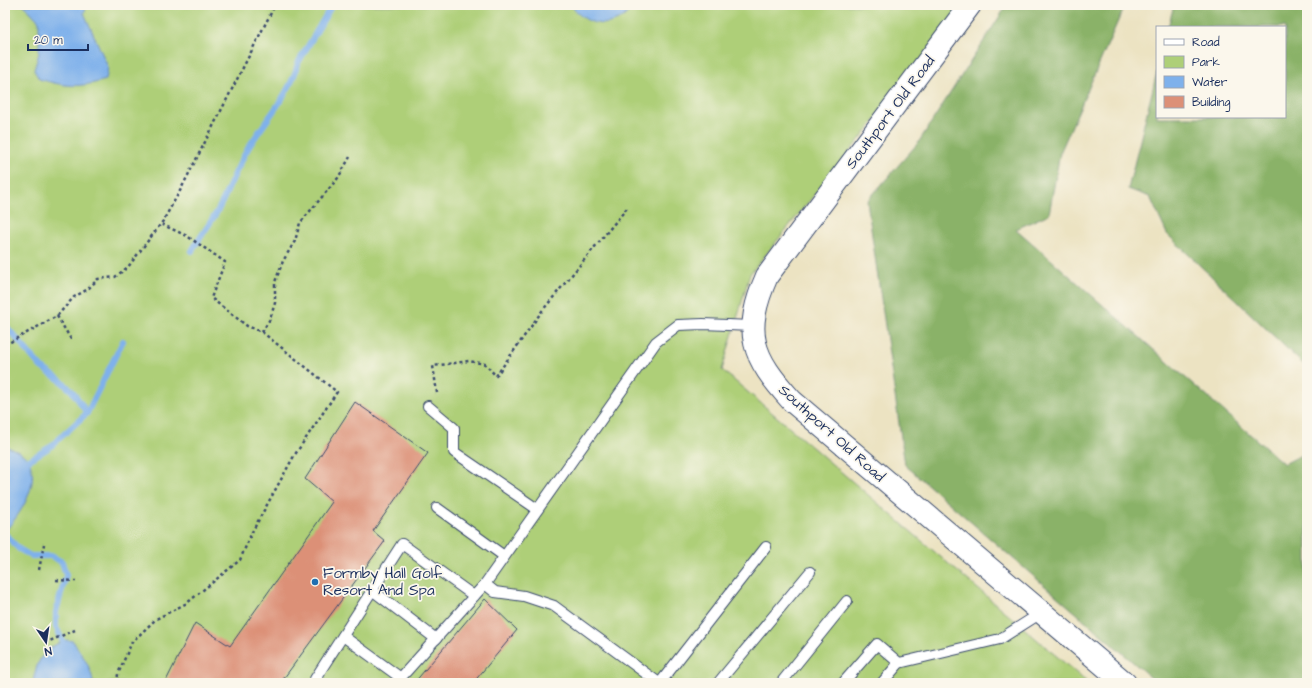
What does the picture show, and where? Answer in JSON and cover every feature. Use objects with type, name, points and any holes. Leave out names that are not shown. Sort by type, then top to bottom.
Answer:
[{"type":"street","name":"Southport Old Road","points":[[970,5],[767,276],[758,298],[752,326],[753,340],[767,371],[792,401],[1041,614],[1125,683]]},
{"type":"lane","points":[[342,636],[399,680],[485,584],[656,342],[678,325],[703,324],[752,326]]},
{"type":"lane","points":[[428,406],[454,428],[454,452],[538,509]]},
{"type":"lane","points":[[437,508],[504,556]]},
{"type":"lane","points":[[321,683],[315,679],[402,544],[474,596]]},
{"type":"lane","points":[[485,584],[495,592],[524,596],[554,606],[659,683],[766,547]]},
{"type":"lane","points":[[718,683],[810,572]]},
{"type":"lane","points":[[372,590],[436,639]]},
{"type":"lane","points":[[781,683],[847,601]]},
{"type":"lane","points":[[882,683],[899,663],[1000,639],[1041,614]]},
{"type":"lane","points":[[843,683],[877,644],[899,663]]},
{"type":"path","points":[[5,345],[57,316],[74,297],[88,289],[98,279],[115,276],[128,267],[161,224],[181,189],[275,5]]},
{"type":"path","points":[[262,332],[270,319],[275,304],[275,282],[283,260],[295,241],[300,223],[338,178],[350,157]]},
{"type":"path","points":[[437,393],[434,366],[469,361],[485,364],[496,376],[542,310],[626,208]]},
{"type":"path","points":[[116,683],[118,674],[132,642],[156,619],[187,602],[240,560],[252,532],[294,456],[337,392],[262,332],[247,326],[211,298],[225,262],[210,250],[202,247],[190,238],[161,224]]},
{"type":"path","points":[[57,316],[72,340]]},
{"type":"path","points":[[39,570],[44,544]]},
{"type":"path","points":[[56,580],[75,581]]},
{"type":"path","points":[[45,643],[75,630]]},
{"type":"green space","points":[[5,5],[969,5],[750,274],[722,370],[1088,683],[5,683]]},
{"type":"green space","points":[[1007,5],[1125,5],[1060,153],[1049,214],[1016,229],[1284,464],[1307,452],[1307,683],[1157,683],[905,465],[867,201],[918,143]]},
{"type":"green space","points":[[1174,5],[1307,5],[1307,357],[1304,365],[1167,234],[1150,197],[1128,189],[1156,76],[1156,118],[1286,118],[1286,26],[1168,26]]},
{"type":"water","points":[[24,5],[87,5],[84,13],[108,67],[106,80],[72,86],[39,79],[34,70],[39,53],[39,21]]},
{"type":"water","points":[[571,5],[634,5],[623,17],[616,21],[601,24],[588,20]]},
{"type":"water","points":[[5,446],[27,458],[32,470],[32,479],[31,489],[22,508],[5,531]]},
{"type":"water","points":[[67,640],[73,641],[83,656],[91,672],[93,683],[33,683],[36,668],[42,656],[52,647]]},
{"type":"building","name":"Formby Hall Golf Resort And Spa","points":[[355,402],[428,453],[373,531],[385,541],[281,682],[283,683],[165,683],[195,623],[230,646],[332,502],[305,479]]},
{"type":"building","name":"Formby Hall Golf Resort And Spa","points":[[485,599],[517,630],[473,683],[414,683]]},
{"type":"waterway","points":[[192,251],[218,210],[247,150],[285,95],[295,74],[298,63],[332,5]]},
{"type":"waterway","points":[[5,325],[41,367],[60,380],[73,392],[87,413]]},
{"type":"waterway","points":[[26,462],[50,447],[87,413],[123,341]]},
{"type":"waterway","points":[[5,534],[19,549],[31,556],[51,556],[62,562],[66,575],[56,612],[56,627],[66,648]]},
{"type":"place","name":"Formby Hall Golf Resort And Spa","points":[[315,582]]}]
